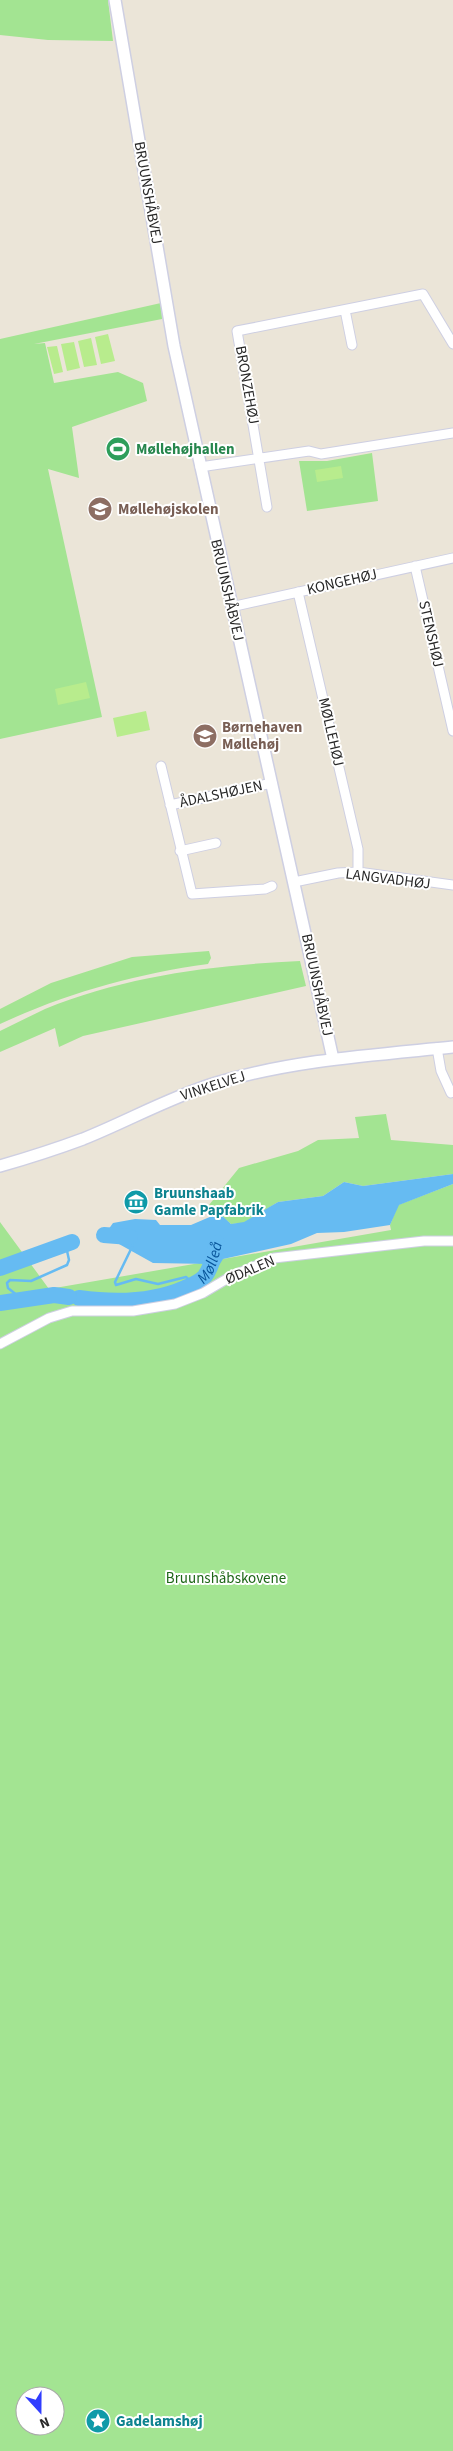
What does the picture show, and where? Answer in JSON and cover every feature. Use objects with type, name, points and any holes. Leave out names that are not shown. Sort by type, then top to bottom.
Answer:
[{"type":"street","name":"BRUUNSHÅBVEJ","points":[[114,0],[174,346],[333,1059]]},
{"type":"street","name":"BRONZEHØJ","points":[[267,507],[237,331],[423,294],[453,344]]},
{"type":"street","points":[[345,310],[352,345]]},
{"type":"street","points":[[200,467],[309,451],[321,454],[453,433]]},
{"type":"street","name":"KONGEHØJ","points":[[231,607],[453,558]]},
{"type":"street","name":"STENSHØJ","points":[[415,566],[453,731]]},
{"type":"street","name":"MØLLEHØJ","points":[[298,592],[358,849],[358,872]]},
{"type":"street","name":"ÅDALSHØJEN","points":[[161,766],[180,851],[192,894],[265,889],[272,886]]},
{"type":"street","name":"ÅDALSHØJEN","points":[[170,805],[272,783]]},
{"type":"street","points":[[180,851],[216,843]]},
{"type":"street","name":"LANGVADHØJ","points":[[294,882],[338,873],[358,872],[453,885]]},
{"type":"street","name":"VINKELVEJ","points":[[0,1166],[84,1138],[169,1100],[215,1083],[262,1070],[333,1059],[453,1047]]},
{"type":"street","points":[[437,1048],[441,1071],[451,1093]]},
{"type":"street","name":"ØDALEN","points":[[0,1344],[48,1318],[72,1312],[133,1311],[174,1304],[203,1293],[230,1277],[274,1258],[424,1241],[453,1241]]},
{"type":"green space","points":[[0,0],[108,0],[113,41],[48,40],[0,35]]},
{"type":"green space","points":[[161,303],[162,319],[34,344],[45,343],[54,383],[118,372],[143,383],[147,401],[72,427],[79,478],[48,469],[102,717],[0,739],[0,339]]},
{"type":"green space","points":[[108,334],[115,361],[101,364],[95,337]]},
{"type":"green space","points":[[91,338],[97,365],[84,367],[78,341]]},
{"type":"green space","points":[[74,342],[80,368],[67,371],[61,344]]},
{"type":"green space","points":[[57,346],[63,372],[54,374],[47,347]]},
{"type":"green space","points":[[372,453],[378,501],[307,511],[299,461],[327,461]]},
{"type":"green space","points":[[341,466],[343,478],[317,482],[315,470]]},
{"type":"green space","points":[[86,682],[90,698],[58,705],[55,689]]},
{"type":"green space","points":[[146,711],[150,730],[117,737],[113,718]]},
{"type":"green space","points":[[209,951],[211,958],[208,964],[154,973],[102,986],[51,1003],[0,1024],[0,1009],[51,983],[132,957]]},
{"type":"green space","points":[[300,961],[306,986],[83,1036],[59,1047],[55,1028],[0,1052],[0,1031],[45,1009],[106,988],[138,980],[203,969]]},
{"type":"green space","points":[[386,1114],[391,1140],[453,1145],[453,1174],[363,1186],[344,1182],[323,1196],[278,1202],[244,1223],[231,1224],[209,1205],[239,1168],[298,1151],[318,1140],[359,1138],[355,1117]]},
{"type":"green space","name":"Bruunshåbskovene","points":[[453,1184],[453,2451],[0,2451],[0,1222],[49,1289],[391,1230],[390,1225],[398,1205]]},
{"type":"water","points":[[453,1174],[453,1184],[399,1205],[390,1225],[344,1232],[317,1233],[291,1244],[223,1259],[218,1267],[210,1264],[153,1263],[110,1239],[108,1230],[113,1223],[135,1219],[156,1220],[160,1225],[191,1225],[219,1213],[231,1224],[244,1222],[278,1202],[323,1196],[344,1182],[363,1186]]},
{"type":"waterway","points":[[104,1235],[130,1237]]},
{"type":"waterway","points":[[0,1268],[72,1242]]},
{"type":"waterway","name":"Mølleå","points":[[79,1298],[106,1301],[146,1299],[159,1297],[185,1288],[198,1282],[205,1276],[211,1265],[217,1243]]},
{"type":"waterway","points":[[19,1301],[18,1296],[8,1288],[7,1283],[10,1280],[31,1281],[67,1265],[69,1260],[66,1246]]},
{"type":"waterway","points":[[132,1247],[115,1282],[116,1285],[136,1279],[158,1284],[186,1277],[194,1284]]},
{"type":"waterway","name":"Mølleå","points":[[0,1303],[54,1295],[69,1297]]},
{"type":"place","name":"Møllehøjhallen","points":[[118,449]]},
{"type":"place","name":"Møllehøjskolen","points":[[100,509]]},
{"type":"place","name":"Børnehaven Møllehøj","points":[[205,736]]},
{"type":"place","name":"Bruunshaab Gamle Papfabrik","points":[[136,1202]]},
{"type":"place","name":"Gadelamshøj","points":[[98,2421]]}]
